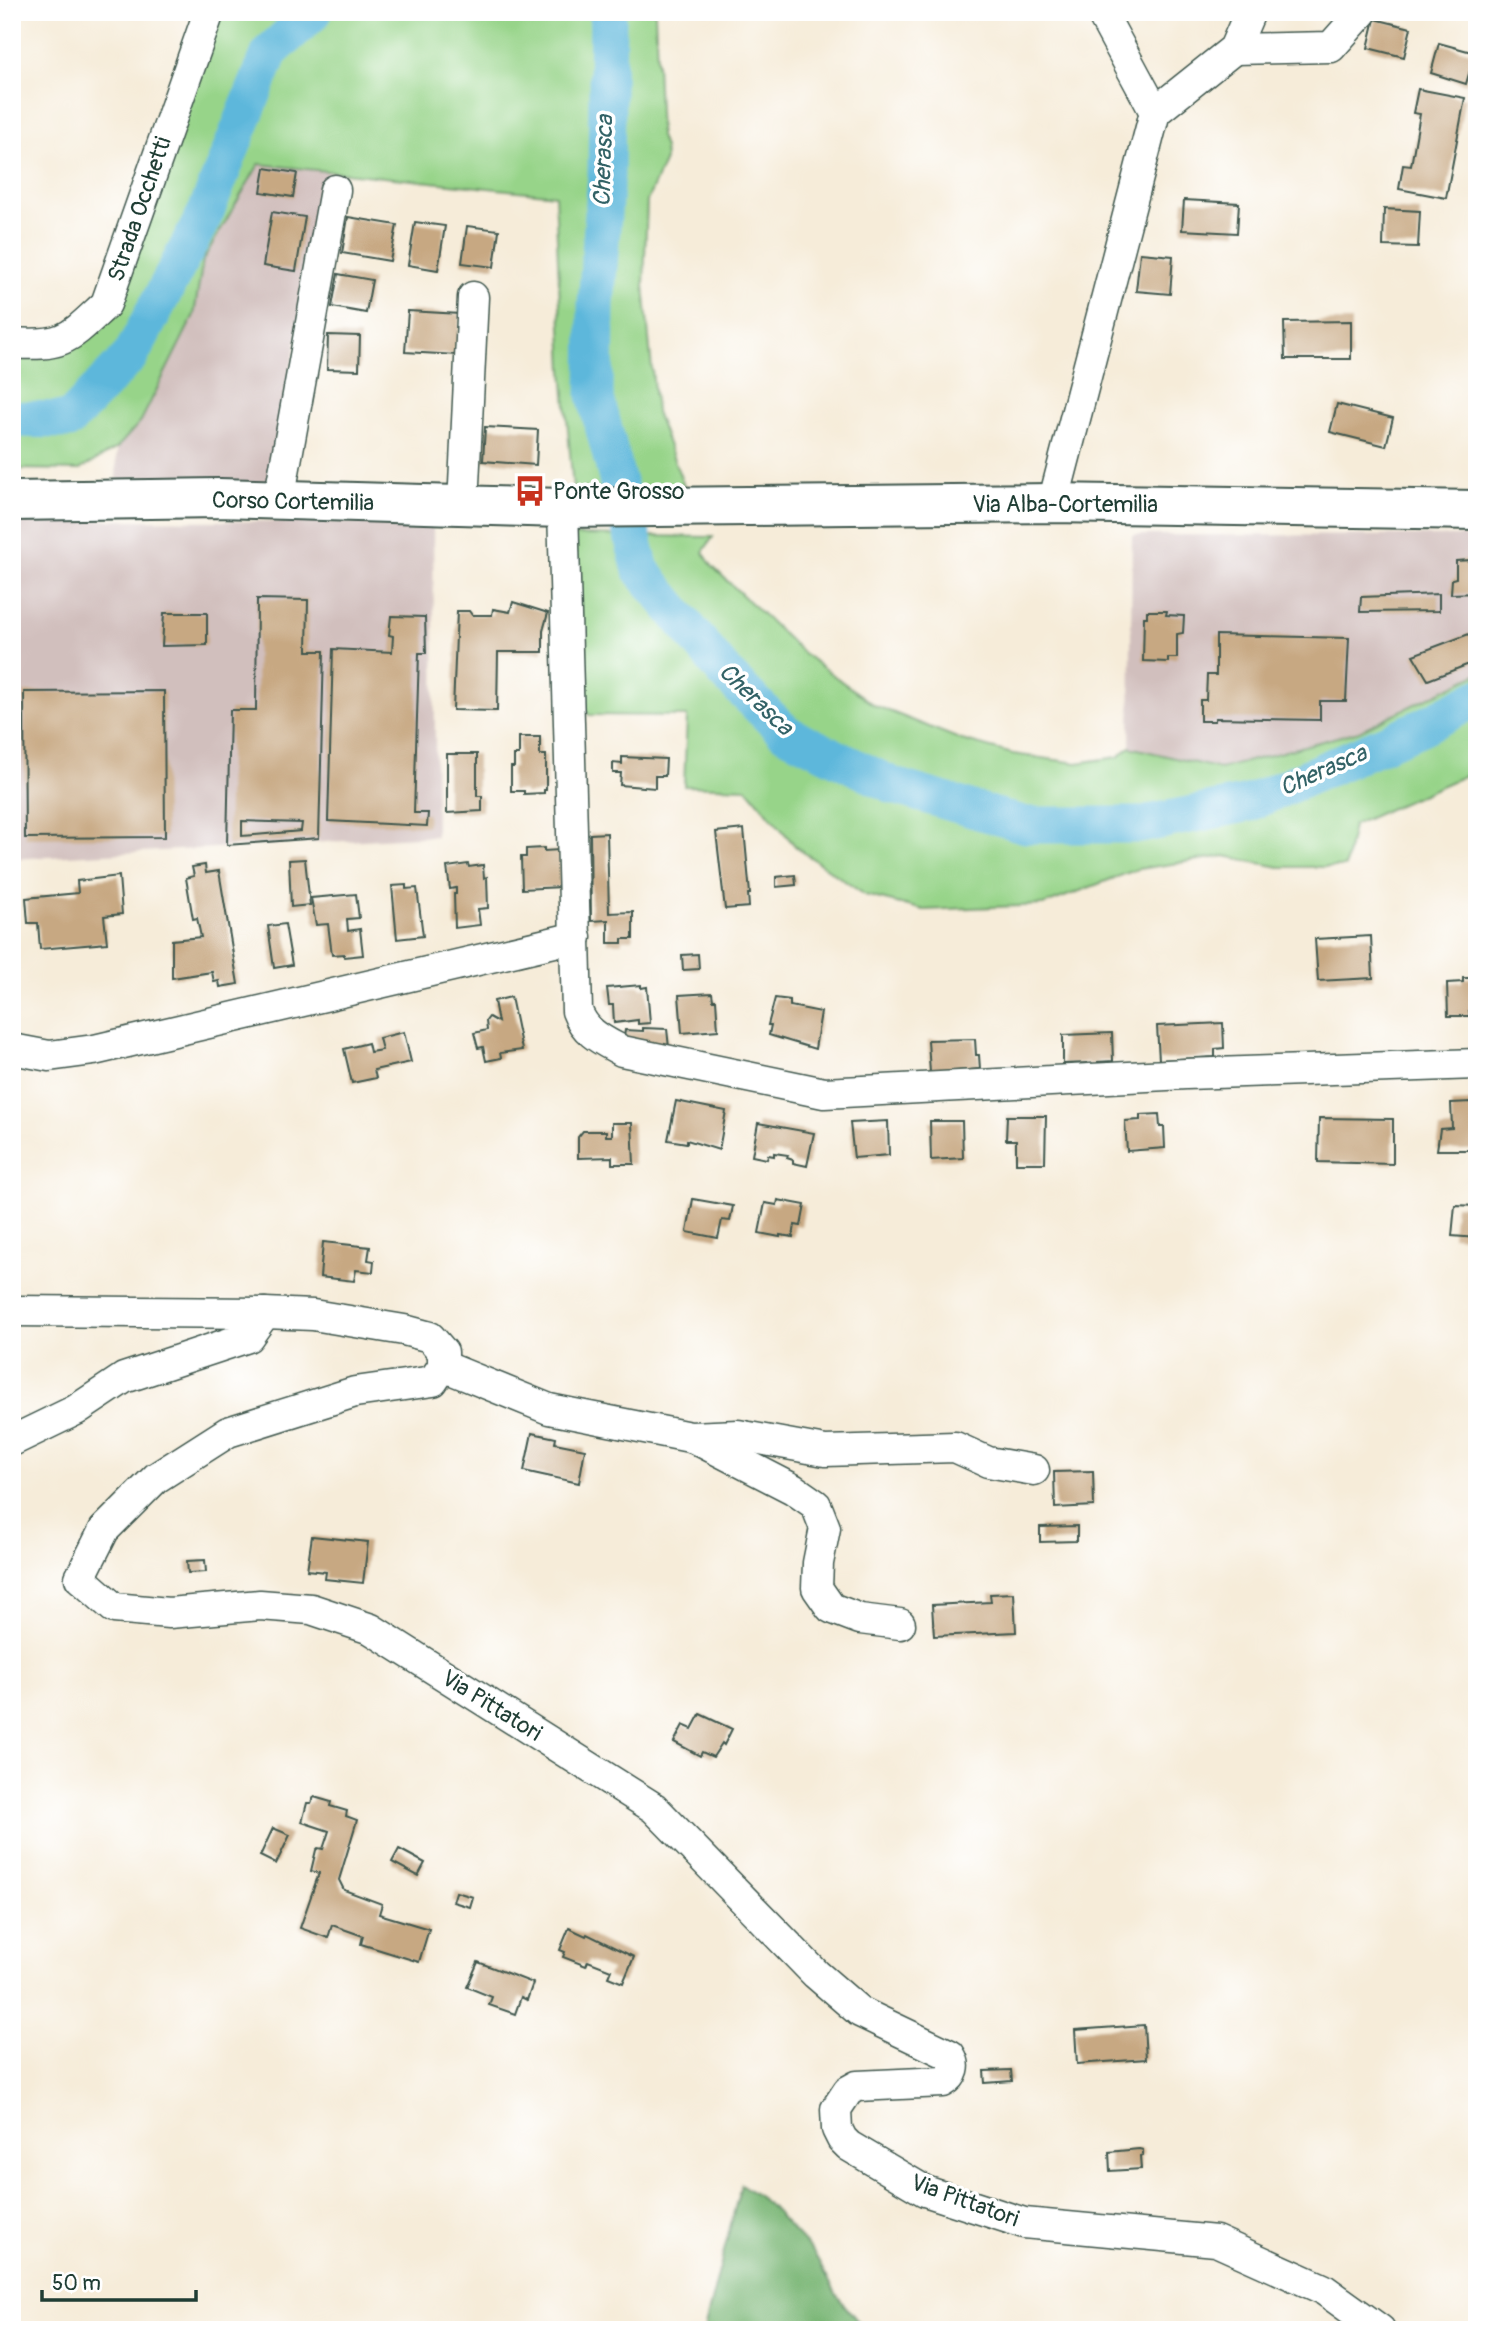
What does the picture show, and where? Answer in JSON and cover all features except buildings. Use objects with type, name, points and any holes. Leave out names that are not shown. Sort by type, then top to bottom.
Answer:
[{"type":"main road","name":"Corso Cortemilia","points":[[12,501],[219,498],[569,508]]},
{"type":"main road","name":"Via Alba-Cortemilia","points":[[569,508],[1053,503],[1477,510]]},
{"type":"street","name":"Strada Occhetti","points":[[12,343],[40,345],[69,338],[106,304],[209,12]]},
{"type":"street","points":[[1101,12],[1155,112]]},
{"type":"street","points":[[1053,503],[1155,112],[1234,49],[1250,12]]},
{"type":"street","points":[[1234,49],[1331,47],[1362,12]]},
{"type":"street","points":[[279,500],[335,190]]},
{"type":"street","points":[[463,505],[473,297]]},
{"type":"street","points":[[569,508],[577,1011],[582,1026],[598,1038],[622,1051],[824,1093],[1186,1074],[1477,1064]]},
{"type":"street","points":[[12,1049],[49,1056],[94,1050],[576,937]]},
{"type":"street","points":[[12,1311],[313,1315],[430,1337],[443,1352],[443,1366],[549,1409],[692,1437],[738,1435],[825,1451],[956,1447],[988,1462],[1034,1470]]},
{"type":"street","points":[[12,1441],[76,1410],[124,1378],[248,1337],[265,1313]]},
{"type":"street","name":"Via Pittatori","points":[[443,1366],[433,1381],[355,1392],[228,1432],[156,1478],[104,1530],[80,1578],[114,1608],[169,1613],[260,1605],[311,1609],[371,1629],[654,1808],[816,1974],[860,2012],[946,2052],[953,2060],[954,2071],[943,2082],[857,2086],[841,2099],[836,2109],[836,2129],[849,2147],[925,2191],[1024,2223],[1216,2241],[1323,2289],[1380,2330]]},
{"type":"street","points":[[692,1437],[793,1489],[816,1505],[825,1528],[818,1563],[817,1588],[831,1608],[860,1619],[900,1624]]},
{"type":"shaded area","points":[[258,164],[328,172],[269,484],[116,487],[117,448],[141,421],[194,315],[203,260]]},
{"type":"shaded area","points":[[12,519],[433,523],[436,836],[12,859]]},
{"type":"shaded area","points":[[1132,535],[1477,536],[1477,674],[1358,731],[1220,769],[1169,760],[1130,747]]},
{"type":"green space","points":[[220,12],[655,12],[660,136],[665,160],[647,201],[644,285],[656,412],[684,486],[573,489],[563,371],[555,195],[259,164],[203,260],[194,315],[141,421],[117,448],[79,470],[12,469],[12,358],[50,357],[83,341]]},
{"type":"green space","points":[[574,535],[713,537],[703,552],[712,566],[803,653],[874,705],[962,740],[1013,754],[1077,763],[1118,757],[1130,747],[1220,769],[1359,731],[1477,674],[1477,770],[1353,825],[1345,867],[1279,867],[1225,856],[1138,869],[1043,905],[924,910],[865,895],[796,847],[747,788],[684,786],[687,716],[589,715],[578,701]]},
{"type":"green space","points":[[741,2184],[767,2203],[813,2252],[838,2297],[865,2330],[704,2330]]},
{"type":"waterway","name":"Cherasca","points":[[12,419],[69,420],[131,355],[205,214],[270,52],[314,12]]},
{"type":"waterway","name":"Cherasca","points":[[608,12],[606,176],[596,304],[595,395],[641,570],[725,673],[786,733],[894,786],[1026,825],[1139,825],[1249,803],[1424,726],[1477,698]]},
{"type":"place","name":"Ponte Grosso","points":[[530,491]]}]
